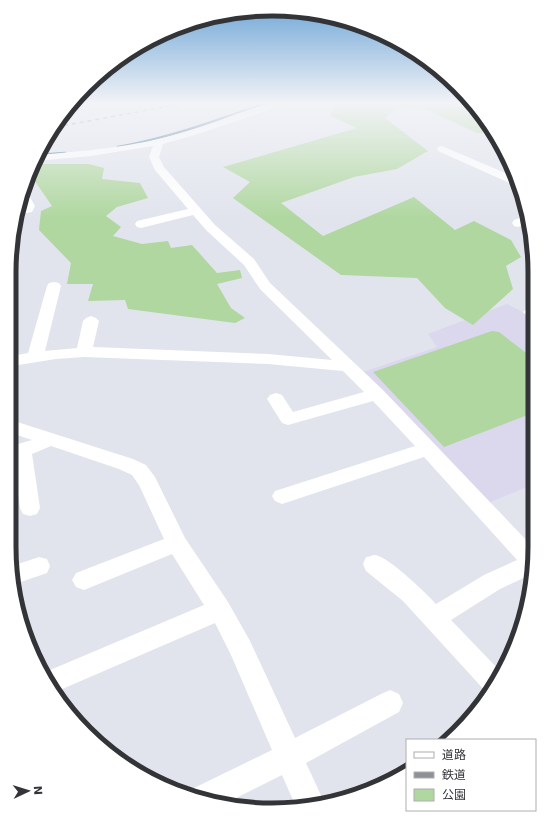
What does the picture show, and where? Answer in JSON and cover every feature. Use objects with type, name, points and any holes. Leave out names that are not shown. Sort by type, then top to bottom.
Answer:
[{"type":"street","points":[[43,157],[94,153],[158,142]]},
{"type":"street","points":[[159,142],[154,157],[159,168],[211,228],[249,262],[269,291],[377,394],[527,556]]},
{"type":"street","points":[[442,149],[511,180]]},
{"type":"street","points":[[24,210],[28,209],[29,206],[27,201]]},
{"type":"street","points":[[141,224],[196,211]]},
{"type":"street","points":[[36,356],[54,286]]},
{"type":"street","points":[[84,352],[91,321]]},
{"type":"street","points":[[16,360],[36,356],[84,352],[268,359],[348,366]]},
{"type":"street","points":[[276,399],[288,419],[377,394]]},
{"type":"street","points":[[16,428],[126,464],[139,470],[148,482],[177,543],[220,609],[241,649],[308,800]]},
{"type":"street","points":[[30,508],[22,450],[50,439]]},
{"type":"street","points":[[282,496],[428,449]]},
{"type":"street","points":[[84,580],[177,543]]},
{"type":"street","points":[[374,564],[411,594],[491,680]]},
{"type":"street","points":[[434,618],[492,582],[527,565]]},
{"type":"street","points":[[18,574],[39,566]]},
{"type":"street","points":[[54,681],[220,609]]},
{"type":"street","points":[[210,795],[288,757],[390,703]]},
{"type":"shaded area","points":[[507,304],[528,315],[528,487],[488,503],[363,372],[437,347],[428,334]]},
{"type":"green space","points":[[308,142],[417,142],[428,151],[397,169],[354,177],[281,203],[323,236],[414,197],[455,230],[474,221],[511,240],[521,257],[506,266],[513,289],[473,325],[445,308],[417,278],[341,275],[233,198],[250,182],[223,167]]},
{"type":"green space","points":[[40,164],[89,164],[104,168],[102,179],[140,183],[148,198],[117,207],[106,216],[121,227],[113,236],[142,244],[168,241],[171,248],[192,245],[217,273],[240,270],[242,278],[217,284],[231,308],[245,318],[235,323],[128,309],[125,300],[88,301],[93,284],[67,284],[71,263],[39,230],[41,211],[52,206],[33,179]]},
{"type":"green space","points":[[492,331],[499,332],[528,354],[528,415],[444,447],[373,372]]},
{"type":"waterway","points":[[118,147],[140,142]]},
{"type":"waterway","points":[[44,154],[65,153]]}]
